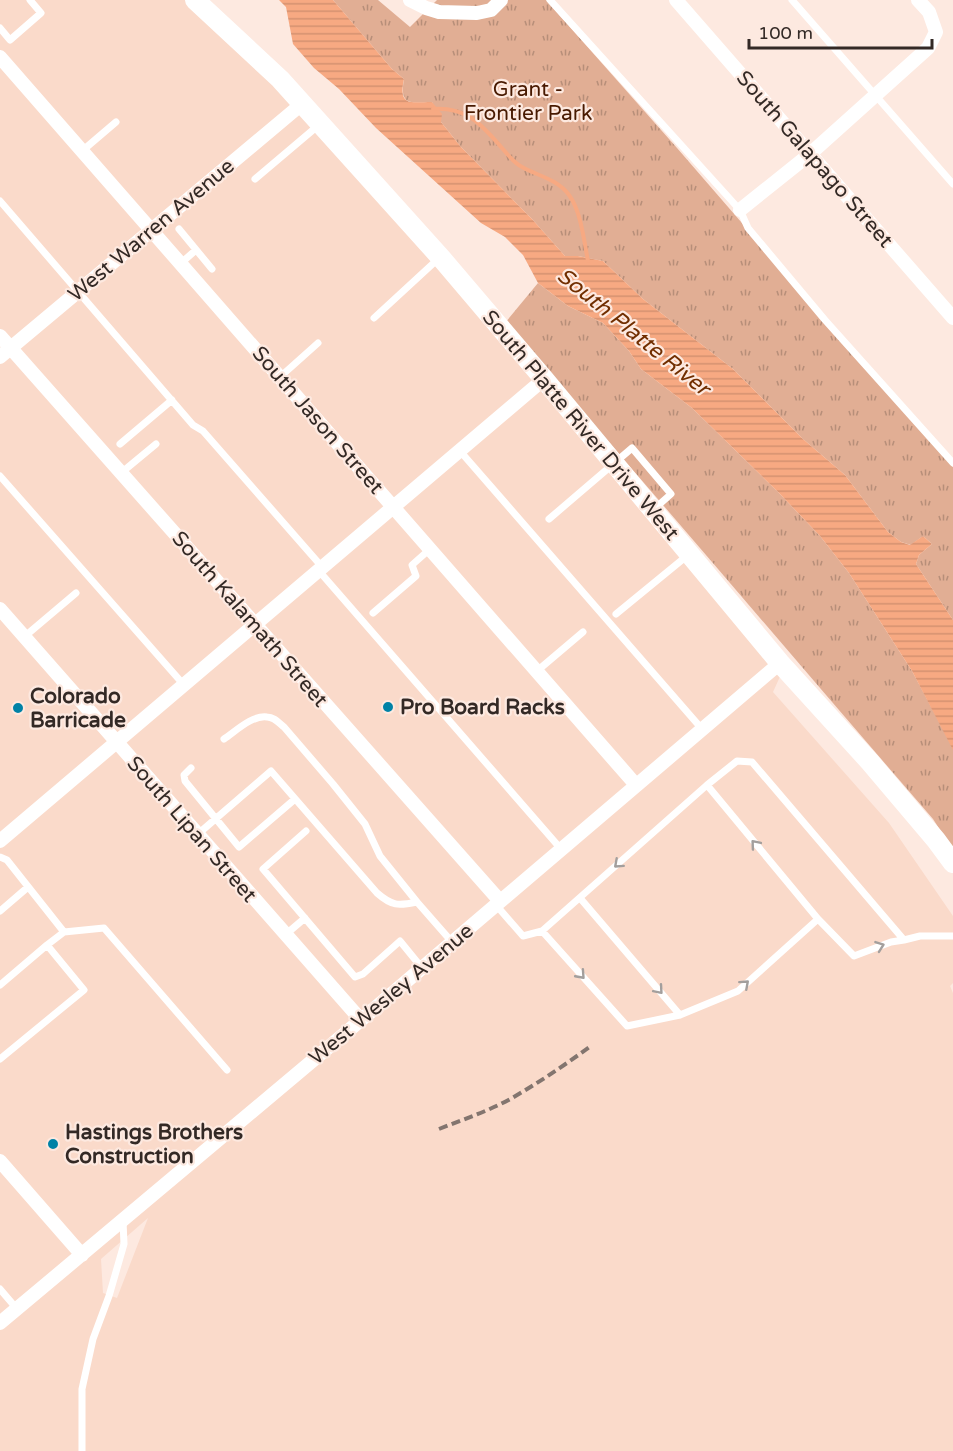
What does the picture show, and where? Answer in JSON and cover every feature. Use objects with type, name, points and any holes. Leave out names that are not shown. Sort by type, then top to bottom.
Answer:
[{"type":"street","name":"South Platte River Drive West","points":[[195,0],[258,57],[303,103],[440,257],[780,663],[870,762],[936,840],[953,864]]},
{"type":"street","points":[[410,0],[426,4],[439,12],[477,13],[491,10],[501,0]]},
{"type":"street","points":[[426,4],[440,0]]},
{"type":"street","name":"South Galapago Street","points":[[676,0],[953,318]]},
{"type":"street","points":[[740,210],[810,154],[928,48],[936,32],[929,12],[918,0]]},
{"type":"street","name":"South Jason Street","points":[[0,57],[636,784]]},
{"type":"street","name":"West Warren Avenue","points":[[5,353],[303,103]]},
{"type":"street","name":"South Kalamath Street","points":[[0,336],[5,353],[122,473],[498,903]]},
{"type":"street","points":[[0,841],[544,379]]},
{"type":"street","name":"South Lipan Street","points":[[0,609],[361,1020]]},
{"type":"street","name":"West Wesley Avenue","points":[[0,1323],[361,1020],[780,663]]},
{"type":"street","points":[[0,1161],[82,1255]]},
{"type":"lane","points":[[0,28],[10,40],[41,13],[30,0]]},
{"type":"lane","points":[[550,0],[740,210],[748,228],[825,320],[953,463]]},
{"type":"lane","points":[[792,0],[953,184]]},
{"type":"lane","points":[[82,151],[117,122]]},
{"type":"lane","points":[[255,179],[321,123]]},
{"type":"lane","points":[[0,201],[193,425],[203,431],[561,849]]},
{"type":"lane","points":[[179,229],[212,269]]},
{"type":"lane","points":[[181,263],[196,250]]},
{"type":"lane","points":[[374,318],[440,257]]},
{"type":"lane","points":[[280,376],[318,343]]},
{"type":"lane","points":[[120,444],[172,400]]},
{"type":"lane","points":[[122,473],[156,444]]},
{"type":"lane","points":[[460,451],[702,729]]},
{"type":"lane","points":[[549,519],[614,463]]},
{"type":"lane","points":[[0,476],[184,685]]},
{"type":"lane","points":[[373,613],[416,576],[412,564],[430,549]]},
{"type":"lane","points":[[616,614],[689,554]]},
{"type":"lane","points":[[24,637],[76,593]]},
{"type":"lane","points":[[537,671],[583,632]]},
{"type":"lane","points":[[224,739],[256,719],[267,717],[276,720],[284,727],[365,824],[380,856],[452,942]]},
{"type":"lane","points":[[498,903],[524,936],[542,932],[707,785],[737,761],[752,762],[904,940]]},
{"type":"lane","points":[[191,768],[184,775],[185,781],[239,847],[295,799]]},
{"type":"lane","points":[[197,835],[272,771],[378,893],[388,902],[401,905],[417,902]]},
{"type":"lane","points":[[707,785],[818,919],[854,956],[891,942],[920,936],[953,936]]},
{"type":"lane","points":[[306,831],[263,869],[355,977],[363,974],[400,941],[422,968]]},
{"type":"lane","points":[[0,857],[7,860],[64,932]]},
{"type":"lane","points":[[0,911],[28,887]]},
{"type":"lane","points":[[580,898],[680,1015]]},
{"type":"lane","points":[[285,935],[305,918]]},
{"type":"lane","points":[[542,932],[627,1026],[680,1015],[738,991],[818,919]]},
{"type":"lane","points":[[0,986],[64,932],[104,928],[227,1070]]},
{"type":"lane","points":[[0,1059],[84,990],[46,945]]},
{"type":"lane","points":[[82,1451],[82,1389],[85,1372],[124,1244],[123,1221]]},
{"type":"lane","points":[[0,1289],[17,1309]]},
{"type":"shaded area","points":[[0,0],[197,0],[788,659],[773,692],[889,823],[953,916],[953,983],[950,986],[953,993],[953,1451],[0,1451]],"holes":[[[148,1218],[117,1298],[103,1293],[101,1259]]]},
{"type":"green space","name":"Grant - Frontier Park","points":[[333,0],[378,0],[410,27],[437,0],[546,0],[953,467],[953,620],[916,564],[919,555],[932,544],[923,536],[911,545],[901,542],[888,532],[845,475],[803,439],[733,369],[643,299],[603,261],[565,256],[461,147],[441,122],[432,102],[413,102],[405,99],[404,79],[392,69]]},
{"type":"green space","points":[[538,283],[568,306],[603,323],[629,351],[641,369],[692,408],[779,493],[820,536],[849,573],[912,671],[953,748],[953,850],[933,819],[505,323]]},
{"type":"water","name":"South Platte River","points":[[279,0],[333,0],[392,69],[404,79],[405,99],[412,102],[432,102],[442,114],[441,122],[461,147],[565,256],[603,261],[643,299],[733,369],[803,439],[845,475],[888,532],[901,542],[910,545],[923,536],[932,544],[919,555],[916,564],[953,620],[953,750],[912,671],[849,573],[820,536],[692,408],[641,369],[629,351],[603,323],[568,306],[538,283],[523,255],[505,237],[481,223],[314,68],[293,44],[286,7]]},
{"type":"waterway","points":[[433,109],[445,109],[464,114],[480,125],[516,163],[553,181],[564,190],[573,202],[582,226],[588,261]]},
{"type":"railway","points":[[439,1129],[512,1098],[591,1046]]},
{"type":"place","name":"Pro Board Racks","points":[[388,707]]},
{"type":"place","name":"Colorado Barricade","points":[[18,708]]},
{"type":"place","name":"Hastings Brothers Construction","points":[[53,1144]]}]
